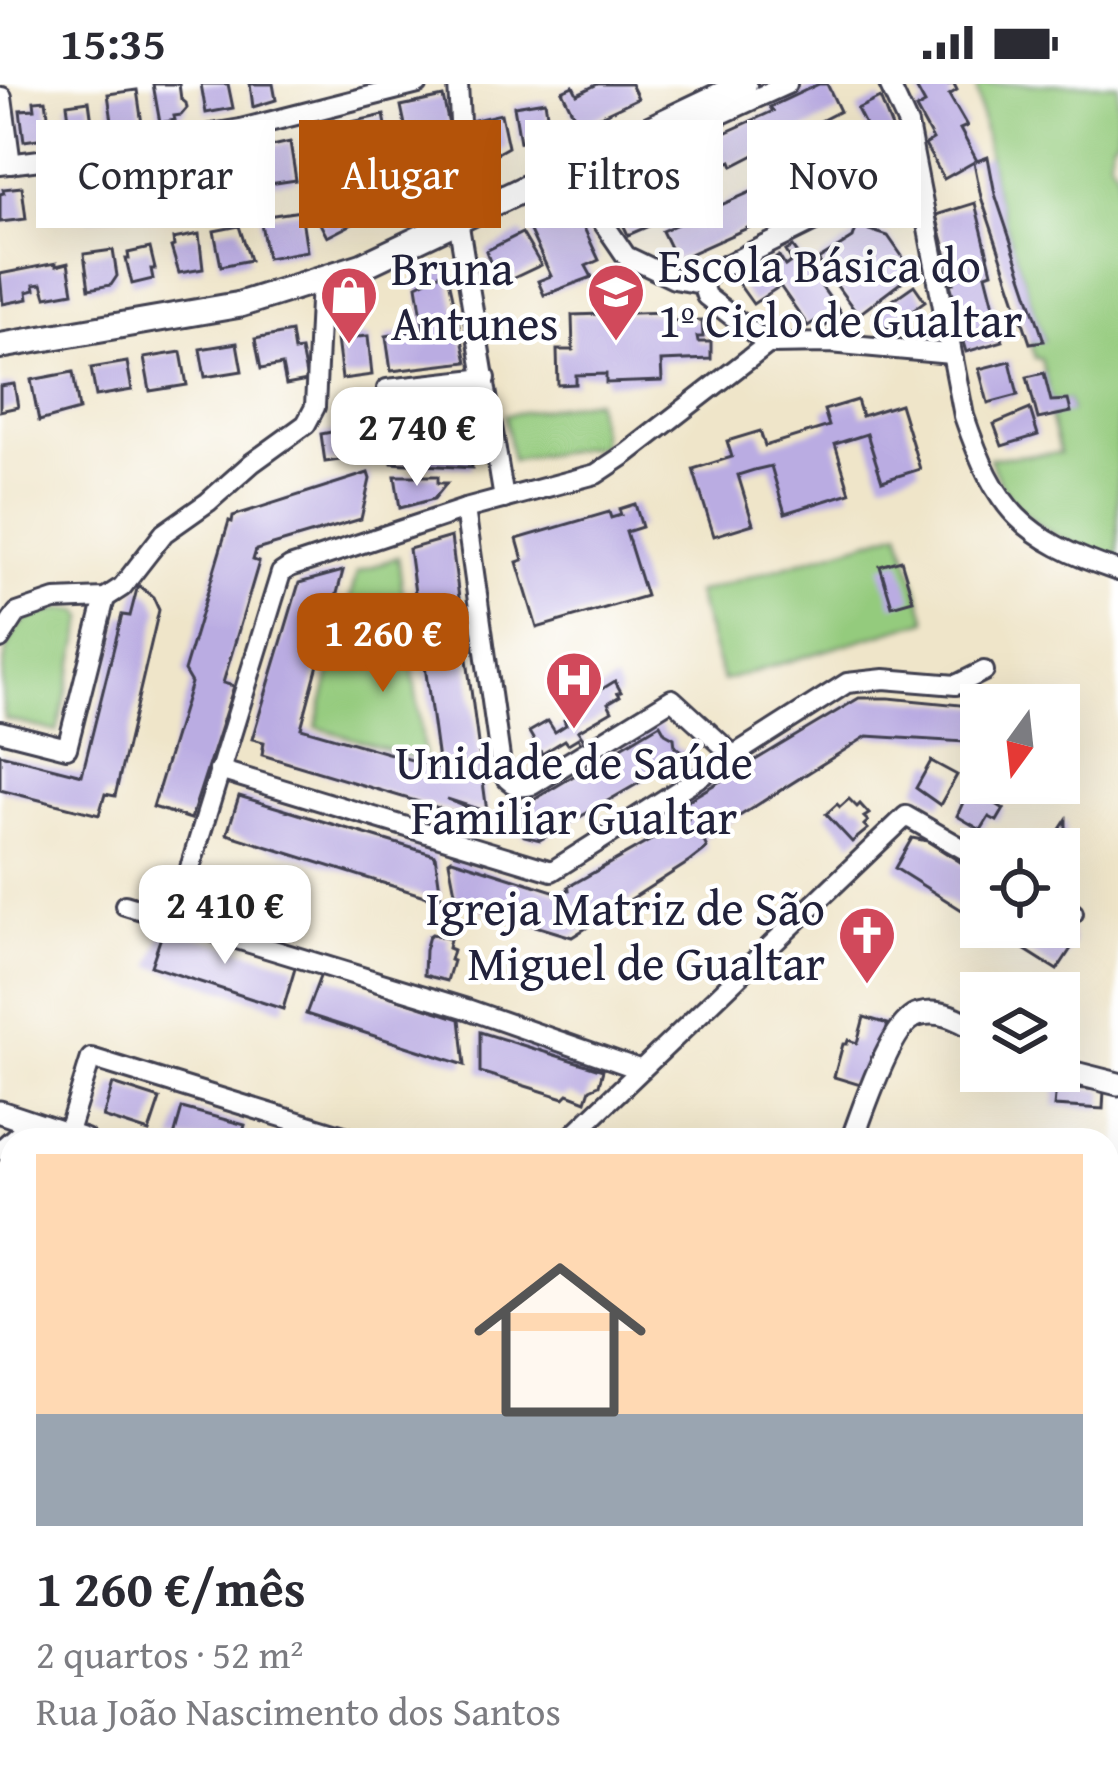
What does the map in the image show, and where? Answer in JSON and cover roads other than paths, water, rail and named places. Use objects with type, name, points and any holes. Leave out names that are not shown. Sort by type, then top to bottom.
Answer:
[{"type":"main road","points":[[670,120],[744,84]]},
{"type":"main road","points":[[0,346],[238,305],[362,266],[443,228]]},
{"type":"street","points":[[2,97],[6,165],[241,129],[418,84]]},
{"type":"street","points":[[458,84],[460,120]]},
{"type":"street","points":[[708,120],[787,84]]},
{"type":"street","points":[[889,84],[906,120]]},
{"type":"street","points":[[921,202],[964,416],[979,460],[1000,499],[1033,531],[1118,571]]},
{"type":"street","points":[[465,228],[505,499]]},
{"type":"street","points":[[607,228],[626,256],[674,279],[702,284]]},
{"type":"street","points":[[702,284],[710,273],[798,228]]},
{"type":"street","points":[[0,639],[17,613],[55,600],[105,598],[122,587],[164,532],[306,424],[315,407],[321,281]]},
{"type":"street","points":[[702,284],[706,296],[768,344]]},
{"type":"street","points":[[174,920],[281,573],[465,509],[596,474],[768,344],[830,343],[951,354]]},
{"type":"street","points":[[387,389],[486,378]]},
{"type":"street","points":[[465,509],[502,772],[509,782],[532,785],[672,699],[733,754]]},
{"type":"street","points":[[0,731],[67,748],[105,598]]},
{"type":"street","points":[[219,770],[553,871],[848,683],[884,679],[956,686],[984,671]]},
{"type":"street","points":[[580,1128],[906,816],[960,848]]},
{"type":"street","points":[[125,905],[467,1009],[639,1069]]},
{"type":"street","points":[[857,1128],[883,1059],[910,1018],[937,1013],[960,1020]]},
{"type":"street","points":[[77,1128],[91,1058],[318,1128]]},
{"type":"street","points":[[1080,1074],[1114,1083],[1118,1105]]},
{"type":"street","points":[[0,1112],[44,1128]]},
{"type":"street","points":[[25,1128],[30,1124]]},
{"type":"place","name":"Escola Básica do 1º Ciclo de Gualtar","points":[[616,343]]},
{"type":"place","name":"Bruna Antunes","points":[[349,346]]},
{"type":"place","name":"Unidade de Saúde Familiar Gualtar","points":[[574,731]]},
{"type":"place","name":"Igreja Matriz de São Miguel de Gualtar","points":[[867,986]]}]
